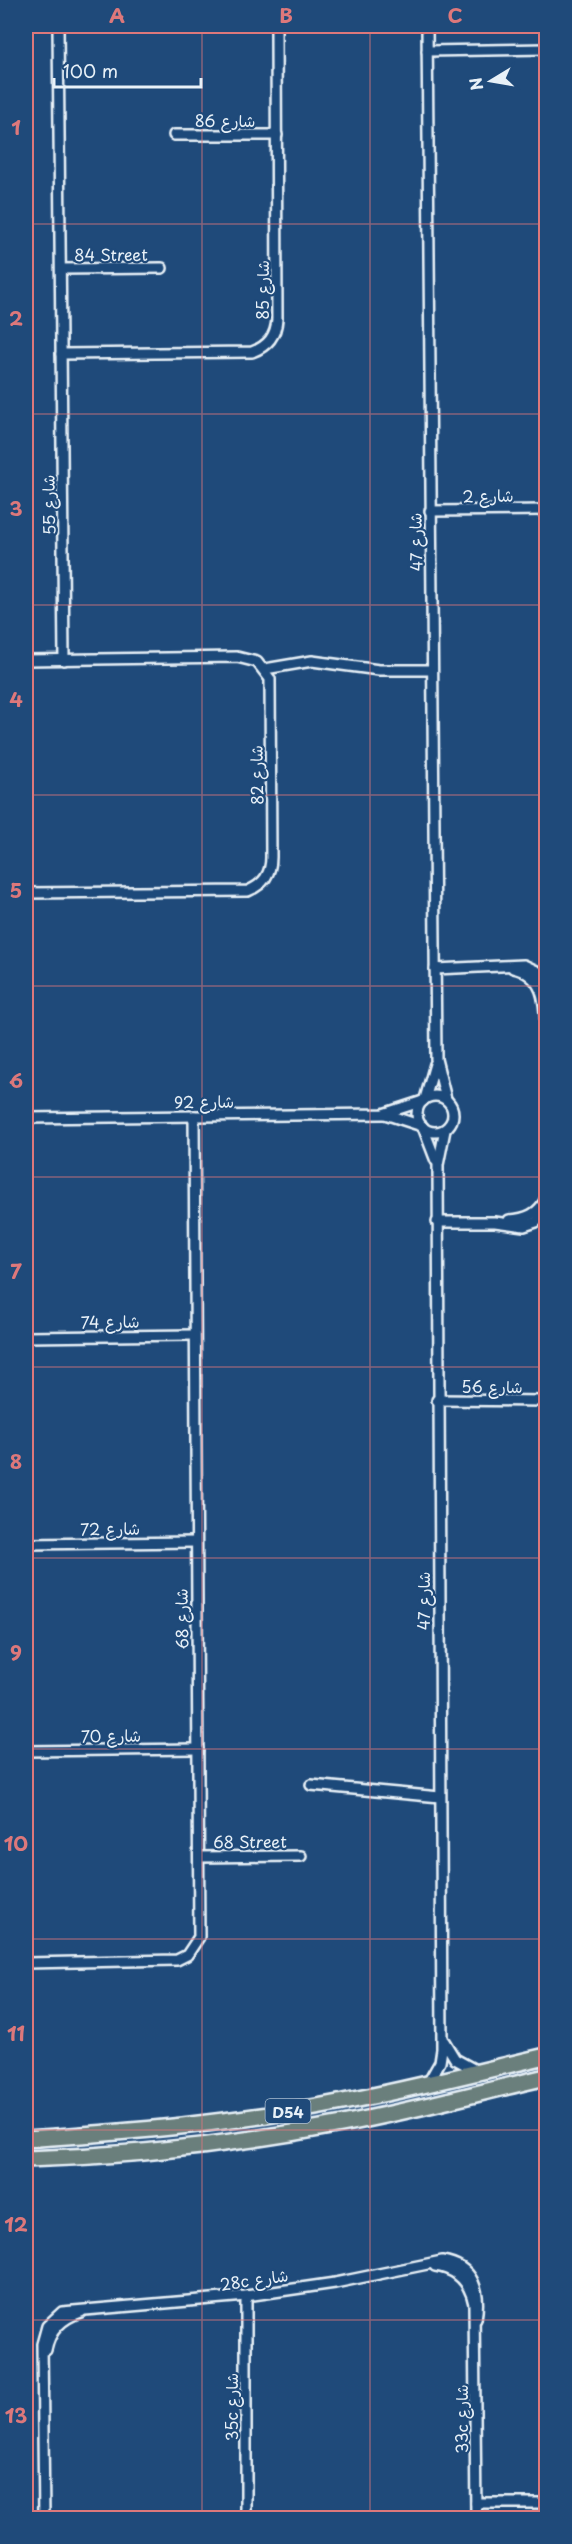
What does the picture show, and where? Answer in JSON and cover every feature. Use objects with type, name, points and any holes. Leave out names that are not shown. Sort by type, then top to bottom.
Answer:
[{"type":"main road","name":"D54","points":[[26,2139],[144,2130],[247,2118],[427,2085],[546,2056]]},
{"type":"main road","name":"D54","points":[[26,2159],[156,2151],[296,2133],[392,2114],[546,2078]]},
{"type":"street","name":"شارع 55","points":[[58,26],[64,660]]},
{"type":"street","name":"شارع 85","points":[[62,354],[252,352],[268,344],[276,328],[277,319],[276,26]]},
{"type":"street","name":"شارع 47","points":[[427,26],[436,1059],[446,1099]]},
{"type":"street","points":[[427,51],[546,50]]},
{"type":"street","name":"شارع 86","points":[[174,135],[277,135]]},
{"type":"street","name":"84 Street","points":[[61,269],[162,268]]},
{"type":"street","name":"شارع 2","points":[[430,511],[546,510]]},
{"type":"street","points":[[26,660],[248,657],[265,669],[312,661],[379,670],[431,670]]},
{"type":"street","name":"شارع 82","points":[[26,893],[248,891],[258,887],[271,868],[270,679],[265,669]]},
{"type":"street","points":[[435,969],[519,964],[530,966],[539,972],[546,982]]},
{"type":"street","points":[[493,967],[519,970],[534,979],[544,999],[546,1032]]},
{"type":"street","name":"شارع 47","points":[[424,1100],[436,1059]]},
{"type":"street","points":[[435,1096],[446,1099],[454,1114],[445,1130],[434,1132],[422,1127],[417,1113],[424,1100],[435,1096]]},
{"type":"street","name":"شارع 92","points":[[26,1118],[383,1114],[424,1100]]},
{"type":"street","name":"شارع 92","points":[[383,1114],[422,1127]]},
{"type":"street","name":"شارع 68","points":[[26,1963],[166,1962],[187,1955],[199,1937],[194,1116]]},
{"type":"street","name":"شارع 47","points":[[422,1127],[438,1165]]},
{"type":"street","name":"شارع 47","points":[[427,2085],[440,2062],[442,2036],[437,1222],[438,1165],[445,1130]]},
{"type":"street","points":[[495,1222],[532,1215],[541,1207],[546,1198]]},
{"type":"street","points":[[437,1222],[495,1222],[524,1226],[536,1222],[546,1212]]},
{"type":"street","name":"شارع 74","points":[[26,1337],[194,1335]]},
{"type":"street","name":"شارع 56","points":[[437,1400],[546,1401]]},
{"type":"street","name":"شارع 72","points":[[26,1544],[195,1542]]},
{"type":"street","name":"شارع 70","points":[[26,1751],[198,1749]]},
{"type":"street","points":[[311,1785],[440,1797]]},
{"type":"street","name":"68 Street","points":[[199,1857],[302,1856]]},
{"type":"street","points":[[442,2036],[456,2060],[479,2072]]},
{"type":"street","name":"28c شارع","points":[[44,2518],[44,2359],[53,2324],[89,2310],[246,2296],[434,2262],[449,2262],[466,2276]]},
{"type":"street","name":"33c شارع","points":[[466,2276],[476,2319],[476,2518]]},
{"type":"street","name":"35c شارع","points":[[246,2296],[246,2518]]},
{"type":"street","points":[[476,2503],[546,2503]]}]
